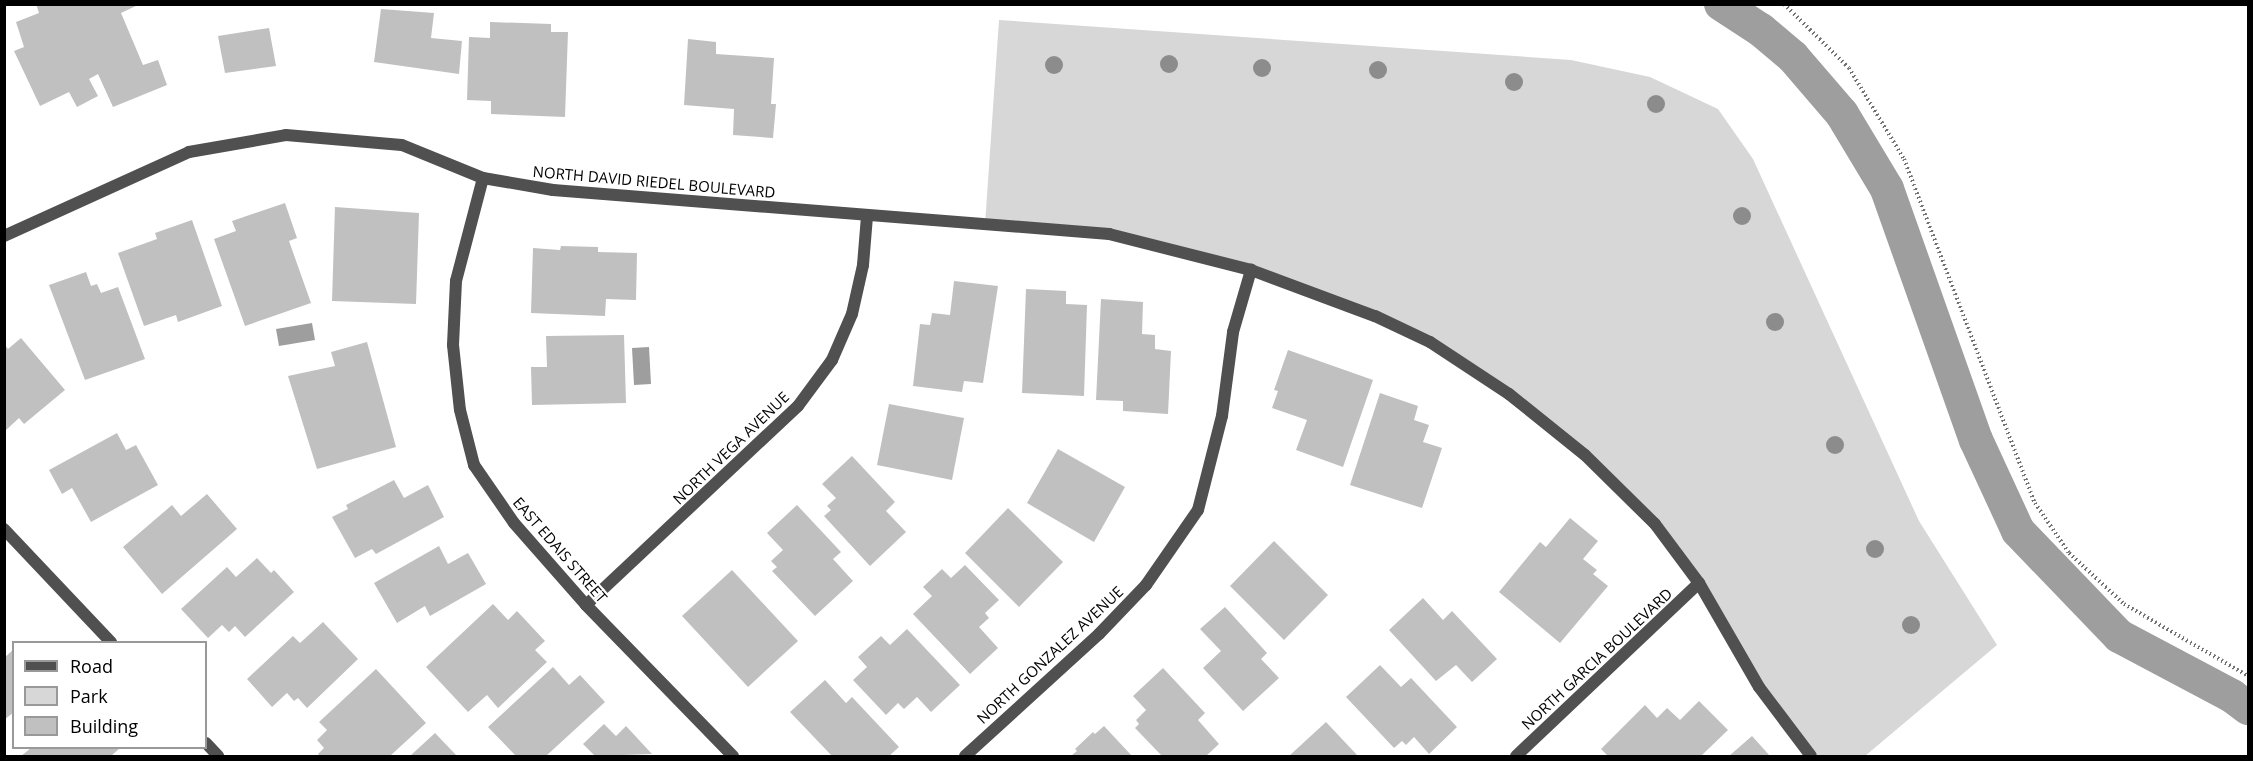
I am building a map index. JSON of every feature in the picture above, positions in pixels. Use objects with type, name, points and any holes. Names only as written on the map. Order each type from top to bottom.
[{"type":"street","name":"NORTH DAVID RIEDEL BOULEVARD","points":[[4,236],[189,152],[286,135],[402,145],[483,178],[553,190],[1109,234],[1251,270],[1375,316],[1430,342],[1509,394],[1586,455],[1655,524],[1699,583],[1759,687],[1811,756]]},
{"type":"street","name":"EAST EDAIS STREET","points":[[483,178],[456,281],[453,345],[460,410],[474,465],[514,523],[586,605],[733,756]]},
{"type":"street","name":"NORTH VEGA AVENUE","points":[[586,605],[798,406],[831,360],[852,314],[863,265],[867,216]]},
{"type":"street","name":"NORTH GONZALEZ AVENUE","points":[[964,756],[1099,634],[1130,602],[1176,545],[1198,510],[1222,416],[1233,332],[1251,270]]},
{"type":"street","points":[[4,529],[110,641]]},
{"type":"street","name":"NORTH GARCIA BOULEVARD","points":[[1516,756],[1699,583]]},
{"type":"street","points":[[207,744],[218,756]]},
{"type":"path","points":[[1784,4],[1849,68],[1904,159],[2035,503],[2069,552],[2124,604],[2248,676]]},
{"type":"green space","points":[[999,20],[1571,60],[1650,77],[1718,109],[1753,159],[1919,521],[1997,645],[1865,756],[1811,756],[1655,524],[1585,455],[1430,342],[1251,270],[1109,234],[985,225]]},
{"type":"shaded area","points":[[312,323],[315,340],[279,346],[276,329]]},
{"type":"shaded area","points":[[649,347],[651,384],[634,385],[632,348]]},
{"type":"building","points":[[36,4],[140,4],[121,13],[143,65],[158,60],[167,85],[113,107],[98,74],[89,79],[98,96],[77,107],[69,92],[40,106],[14,51],[24,47],[16,22],[39,13]]},
{"type":"building","points":[[381,9],[434,13],[431,38],[462,41],[459,74],[374,62]]},
{"type":"building","points":[[490,22],[551,24],[551,32],[568,32],[565,117],[491,114],[491,101],[467,100],[469,37],[490,38]]},
{"type":"building","points":[[269,28],[276,66],[225,73],[218,36]]},
{"type":"building","points":[[688,39],[716,42],[716,54],[774,58],[771,104],[776,104],[773,138],[733,135],[734,109],[684,105]]},
{"type":"building","points":[[285,203],[297,238],[289,241],[311,303],[245,326],[214,239],[236,231],[232,221]]},
{"type":"building","points":[[335,207],[419,213],[416,304],[332,301]]},
{"type":"building","points":[[192,220],[222,306],[178,322],[176,315],[144,326],[118,253],[157,239],[155,233]]},
{"type":"building","points":[[561,246],[598,247],[598,252],[637,253],[636,300],[606,299],[605,316],[531,313],[533,248],[560,250]]},
{"type":"building","points":[[86,272],[91,286],[97,284],[101,293],[118,287],[145,359],[85,380],[49,285]]},
{"type":"building","points":[[954,281],[998,286],[983,383],[964,381],[962,392],[913,386],[920,324],[930,325],[932,313],[950,315]]},
{"type":"building","points":[[1026,289],[1066,291],[1066,304],[1087,305],[1084,396],[1022,393]]},
{"type":"building","points":[[1101,299],[1143,302],[1142,334],[1155,335],[1155,349],[1171,351],[1168,414],[1123,411],[1123,401],[1096,400]]},
{"type":"building","points":[[624,335],[626,403],[532,405],[531,367],[547,367],[546,336]]},
{"type":"building","points":[[21,338],[65,390],[24,424],[19,418],[5,431],[5,345],[8,349]]},
{"type":"building","points":[[367,342],[396,447],[317,469],[288,376],[335,366],[331,352]]},
{"type":"building","points":[[1288,350],[1373,380],[1343,467],[1296,450],[1307,420],[1272,408],[1278,391],[1274,390]]},
{"type":"building","points":[[1380,393],[1418,406],[1414,420],[1429,425],[1423,442],[1442,448],[1422,508],[1350,485]]},
{"type":"building","points":[[889,404],[964,418],[952,480],[877,465]]},
{"type":"building","points":[[117,433],[126,450],[136,445],[158,485],[91,522],[72,488],[62,494],[49,470]]},
{"type":"building","points":[[1058,449],[1125,487],[1094,542],[1027,503]]},
{"type":"building","points":[[852,456],[895,502],[886,511],[906,532],[870,566],[824,516],[831,510],[827,506],[836,498],[822,484]]},
{"type":"building","points":[[394,480],[404,498],[428,485],[444,517],[376,554],[372,549],[355,558],[332,517],[348,509],[346,505]]},
{"type":"building","points":[[207,494],[237,529],[162,594],[123,547],[172,505],[181,516]]},
{"type":"building","points":[[797,505],[841,552],[833,559],[853,581],[815,616],[772,571],[777,567],[771,561],[783,550],[767,533]]},
{"type":"building","points":[[1008,508],[1063,562],[1019,607],[965,553]]},
{"type":"building","points":[[1570,518],[1598,541],[1583,559],[1597,570],[1593,574],[1608,586],[1560,643],[1499,592],[1540,542],[1546,547]]},
{"type":"building","points":[[1274,541],[1328,595],[1284,640],[1230,586]]},
{"type":"building","points":[[439,546],[448,564],[468,553],[486,584],[430,616],[425,606],[397,623],[374,583]]},
{"type":"building","points":[[257,558],[271,573],[274,570],[294,592],[245,637],[235,626],[229,632],[222,625],[208,638],[181,609],[227,567],[236,577]]},
{"type":"building","points":[[965,565],[999,600],[985,613],[989,618],[979,627],[998,648],[970,674],[913,614],[932,596],[923,587],[942,569],[951,578]]},
{"type":"building","points":[[732,570],[798,641],[748,687],[682,616]]},
{"type":"building","points":[[1423,598],[1443,620],[1452,611],[1497,659],[1472,682],[1456,665],[1436,681],[1389,630]]},
{"type":"building","points":[[493,604],[508,620],[517,611],[545,641],[535,650],[547,662],[498,708],[487,695],[468,712],[426,667]]},
{"type":"building","points":[[1225,607],[1267,653],[1261,659],[1279,678],[1243,711],[1203,668],[1221,651],[1200,629]]},
{"type":"building","points":[[323,622],[358,659],[307,708],[298,698],[294,701],[287,693],[272,707],[247,679],[293,636],[300,643]]},
{"type":"building","points":[[907,629],[960,685],[931,712],[917,697],[904,709],[898,703],[886,715],[853,680],[867,667],[858,657],[881,636],[890,645]]},
{"type":"building","points":[[12,651],[12,714],[4,720],[4,658]]},
{"type":"building","points":[[1380,665],[1401,687],[1411,678],[1457,727],[1429,754],[1414,737],[1406,745],[1402,741],[1394,748],[1346,697]]},
{"type":"building","points":[[553,667],[569,685],[580,675],[605,702],[546,756],[516,756],[488,727]]},
{"type":"building","points":[[1163,668],[1205,713],[1198,720],[1219,744],[1206,756],[1162,756],[1135,728],[1139,724],[1136,720],[1146,710],[1133,696]]},
{"type":"building","points":[[376,669],[426,723],[390,756],[320,756],[318,754],[324,748],[317,740],[327,730],[319,722]]},
{"type":"building","points":[[825,680],[846,703],[852,697],[899,747],[889,756],[832,756],[790,712]]},
{"type":"building","points":[[1699,701],[1728,730],[1701,756],[1608,756],[1601,749],[1645,705],[1657,718],[1667,708],[1680,720]]},
{"type":"building","points":[[1326,722],[1358,756],[1289,756]]},
{"type":"building","points":[[604,724],[616,736],[626,726],[652,754],[595,756],[583,744]]},
{"type":"building","points":[[1104,726],[1132,756],[1071,756],[1093,732],[1095,734]]},
{"type":"building","points":[[435,733],[457,756],[410,756]]},
{"type":"building","points":[[1752,736],[1770,756],[1729,756]]},
{"type":"building","points":[[30,749],[119,749],[111,756],[21,756]]},
{"type":"waterway","points":[[1721,4],[1761,30],[1793,57],[1842,114],[1887,189],[1976,440],[2018,531],[2119,636],[2232,696],[2248,708]]}]
